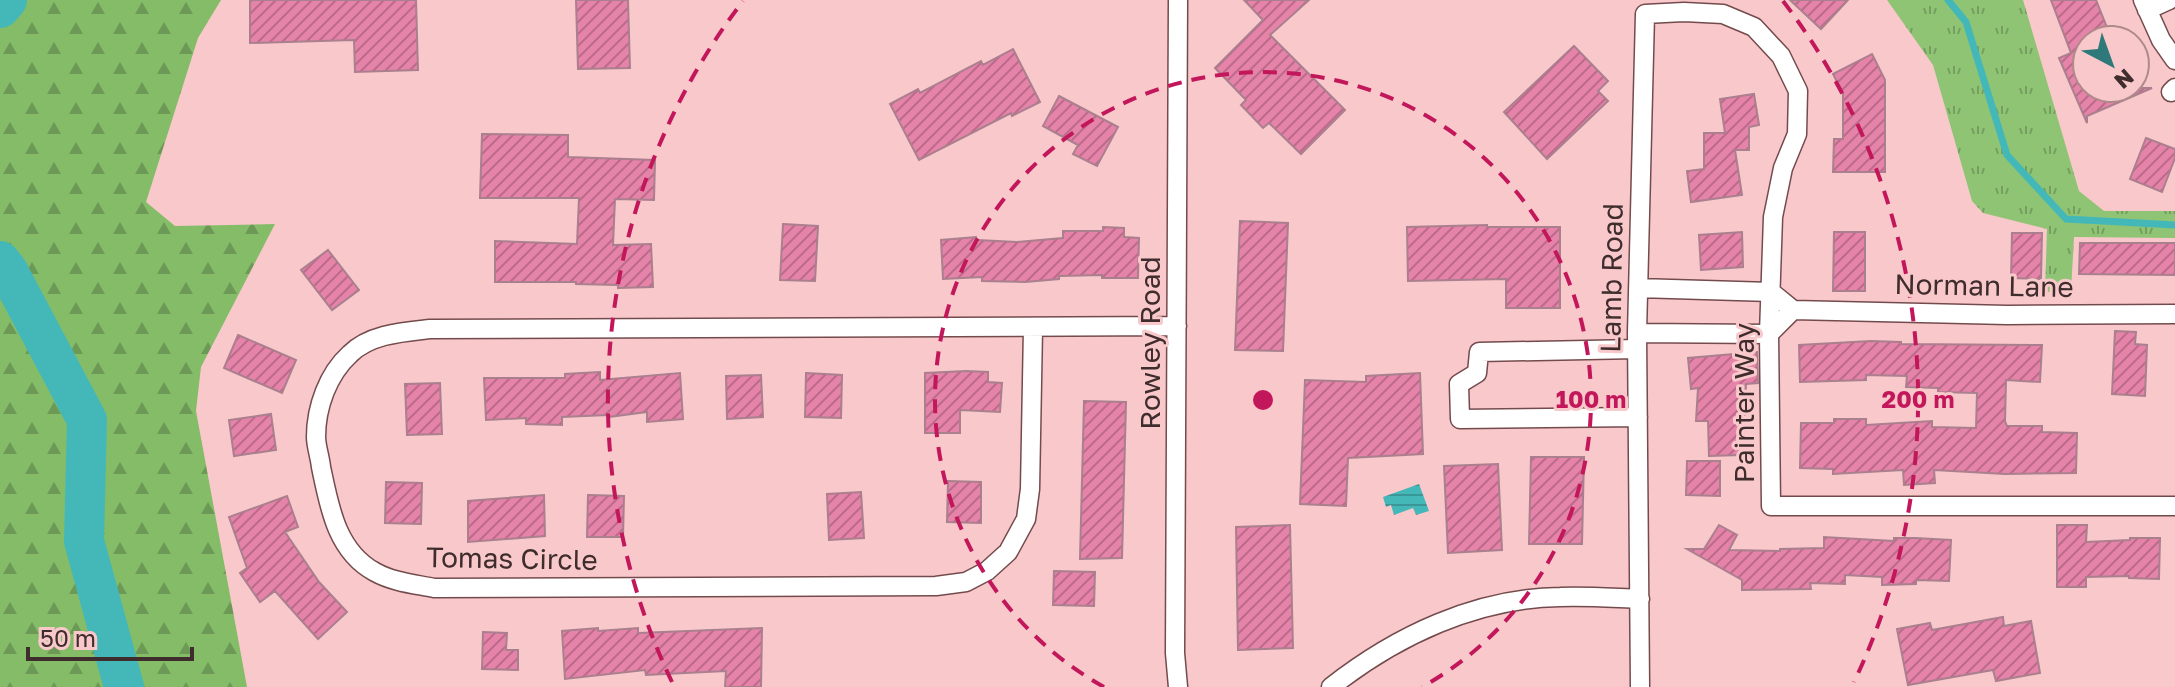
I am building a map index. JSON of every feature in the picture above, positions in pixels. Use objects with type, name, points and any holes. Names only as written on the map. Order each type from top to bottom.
[{"type":"street","name":"Rowley Road","points":[[1178,0],[1175,653],[1178,687]]},
{"type":"street","points":[[2169,0],[2145,5],[2161,40],[2175,60]]},
{"type":"street","name":"Lamb Road","points":[[1640,687],[1637,341],[1645,14]]},
{"type":"street","name":"Painter Way","points":[[1645,14],[1723,14],[1754,27],[1781,56],[1798,91],[1797,134],[1783,168],[1773,217],[1769,334],[1771,506],[2175,506]]},
{"type":"street","points":[[1638,288],[1771,292],[1793,310],[1769,334],[1479,352],[1477,373],[1459,384],[1460,419],[1638,417]]},
{"type":"street","name":"Norman Lane","points":[[1793,310],[2007,315],[2175,314]]},
{"type":"street","name":"Tomas Circle","points":[[1033,328],[1030,489],[1026,519],[1008,552],[987,571],[966,582],[936,586],[434,588],[397,581],[373,571],[354,555],[335,527],[316,438],[323,395],[336,369],[352,351],[387,334],[430,329],[1177,326]]},
{"type":"street","points":[[1331,687],[1394,644],[1432,625],[1472,611],[1513,601],[1559,597],[1640,599]]},
{"type":"green space","points":[[0,0],[221,0],[198,38],[146,202],[175,226],[275,224],[201,367],[196,411],[247,687],[0,687]]},
{"type":"green space","points":[[1887,0],[2023,0],[2079,191],[2104,211],[2175,211],[2175,238],[2074,237],[2071,291],[2045,292],[2047,229],[1983,213],[1972,201],[1933,65]]},
{"type":"water","points":[[1419,484],[1429,511],[1416,515],[1413,508],[1394,515],[1391,505],[1386,507],[1383,497]]},
{"type":"building","points":[[250,0],[416,0],[418,70],[355,72],[354,40],[250,43]]},
{"type":"building","points":[[576,0],[628,0],[630,68],[578,69]]},
{"type":"building","points":[[1244,0],[1309,0],[1270,35],[1345,110],[1301,154],[1269,123],[1263,128],[1241,105],[1246,100],[1215,68],[1263,20]]},
{"type":"building","points":[[1790,0],[1848,0],[1821,29]]},
{"type":"building","points":[[2051,0],[2096,0],[2106,24],[2071,24],[2071,53]]},
{"type":"building","points":[[1574,46],[1608,81],[1598,91],[1608,101],[1547,159],[1504,112]]},
{"type":"building","points":[[1013,49],[1040,102],[1012,116],[1011,113],[919,160],[890,104]]},
{"type":"building","points":[[2071,53],[2071,86],[2059,58]]},
{"type":"building","points":[[1872,54],[1885,80],[1885,172],[1833,172],[1834,139],[1843,139],[1843,94],[1833,74]]},
{"type":"building","points":[[1754,94],[1759,125],[1749,127],[1749,150],[1735,150],[1742,195],[1691,202],[1687,171],[1704,169],[1704,133],[1725,133],[1720,99]]},
{"type":"building","points":[[1059,96],[1118,127],[1097,166],[1073,154],[1078,145],[1043,126]]},
{"type":"building","points":[[2079,104],[2115,104],[2087,116],[2087,123]]},
{"type":"building","points":[[482,134],[568,135],[568,157],[655,160],[654,200],[615,199],[613,245],[651,244],[653,287],[618,288],[618,285],[576,282],[495,282],[495,241],[577,244],[579,198],[480,198]]},
{"type":"building","points":[[2146,138],[2175,149],[2175,158],[2162,192],[2130,179]]},
{"type":"building","points":[[1240,221],[1288,223],[1283,351],[1235,350]]},
{"type":"building","points":[[783,224],[818,226],[815,281],[780,280]]},
{"type":"building","points":[[1103,227],[1124,228],[1124,237],[1139,238],[1138,278],[1059,276],[1059,279],[1025,282],[982,281],[982,277],[943,279],[941,240],[976,237],[977,240],[1017,242],[1063,238],[1063,231],[1103,231]]},
{"type":"building","points":[[1407,227],[1560,227],[1560,308],[1506,308],[1506,279],[1408,281]]},
{"type":"building","points":[[1742,232],[1743,267],[1701,270],[1699,235]]},
{"type":"building","points":[[1834,232],[1865,232],[1865,291],[1833,291]]},
{"type":"building","points":[[2012,233],[2042,233],[2041,279],[2011,278]]},
{"type":"building","points":[[2080,243],[2175,243],[2175,275],[2079,274]]},
{"type":"building","points":[[328,250],[359,290],[332,310],[301,270]]},
{"type":"building","points":[[2115,331],[2136,332],[2135,344],[2147,345],[2145,396],[2112,394]]},
{"type":"building","points":[[238,335],[296,360],[282,393],[224,368]]},
{"type":"building","points":[[1871,341],[2042,345],[2040,382],[2006,380],[2005,421],[2007,426],[2042,426],[2042,432],[2077,433],[2076,473],[2005,474],[1934,470],[1935,483],[1904,485],[1903,470],[1833,474],[1833,469],[1800,468],[1801,423],[1866,419],[1866,425],[1932,421],[1932,427],[1976,428],[1977,393],[1906,387],[1907,376],[1866,375],[1866,380],[1800,382],[1799,345]]},
{"type":"building","points":[[1757,352],[1758,383],[1746,384],[1741,455],[1709,456],[1708,421],[1696,421],[1698,388],[1691,389],[1688,358]]},
{"type":"building","points":[[600,372],[600,380],[680,373],[683,419],[647,422],[647,412],[608,417],[562,417],[562,425],[526,424],[526,418],[486,420],[484,378],[565,378],[565,374]]},
{"type":"building","points":[[988,372],[988,382],[1002,383],[1000,412],[960,410],[960,433],[925,433],[925,373]]},
{"type":"building","points":[[806,373],[842,375],[841,418],[805,417]]},
{"type":"building","points":[[1420,373],[1423,454],[1348,458],[1346,506],[1300,504],[1305,380],[1366,382],[1366,376]]},
{"type":"building","points":[[761,375],[763,417],[727,419],[726,376]]},
{"type":"building","points":[[440,383],[442,434],[407,435],[405,384]]},
{"type":"building","points":[[1084,401],[1126,402],[1122,558],[1080,559]]},
{"type":"building","points":[[271,414],[276,450],[234,456],[229,420]]},
{"type":"building","points":[[1531,457],[1584,457],[1582,544],[1529,544]]},
{"type":"building","points":[[1687,461],[1720,461],[1720,496],[1686,495]]},
{"type":"building","points":[[1498,464],[1502,550],[1448,553],[1444,466]]},
{"type":"building","points":[[948,481],[981,482],[981,523],[947,522]]},
{"type":"building","points":[[386,482],[422,483],[421,524],[385,523]]},
{"type":"building","points":[[861,492],[864,538],[829,540],[827,494]]},
{"type":"building","points":[[544,495],[545,536],[468,542],[468,501]]},
{"type":"building","points":[[588,495],[624,496],[623,537],[587,537]]},
{"type":"building","points":[[287,496],[298,527],[285,532],[319,582],[347,612],[318,639],[275,591],[260,602],[240,573],[247,568],[229,517]]},
{"type":"building","points":[[1290,525],[1293,648],[1238,650],[1236,527]]},
{"type":"building","points":[[1719,525],[1737,535],[1729,550],[1824,548],[1824,537],[1951,540],[1949,581],[1916,580],[1916,584],[1882,585],[1882,577],[1845,575],[1845,584],[1810,583],[1811,589],[1742,590],[1742,580],[1687,549],[1704,549]]},
{"type":"building","points":[[2057,525],[2087,525],[2086,542],[2160,538],[2159,579],[2086,577],[2086,587],[2057,587]]},
{"type":"building","points":[[1054,571],[1095,572],[1094,606],[1053,605]]},
{"type":"building","points":[[2003,617],[2004,626],[2031,621],[2040,673],[1996,681],[1993,670],[1908,685],[1897,629],[1930,623],[1932,630]]},
{"type":"building","points":[[598,628],[598,631],[638,628],[638,633],[762,628],[761,687],[725,687],[726,671],[646,675],[645,670],[565,679],[562,631]]},
{"type":"building","points":[[483,632],[507,633],[506,650],[518,650],[518,670],[482,669]]},
{"type":"waterway","points":[[0,8],[7,0]]},
{"type":"waterway","points":[[1948,0],[1966,22],[2007,155],[2066,219],[2175,225]]},
{"type":"waterway","points":[[0,261],[87,420],[84,541],[124,687]]}]
